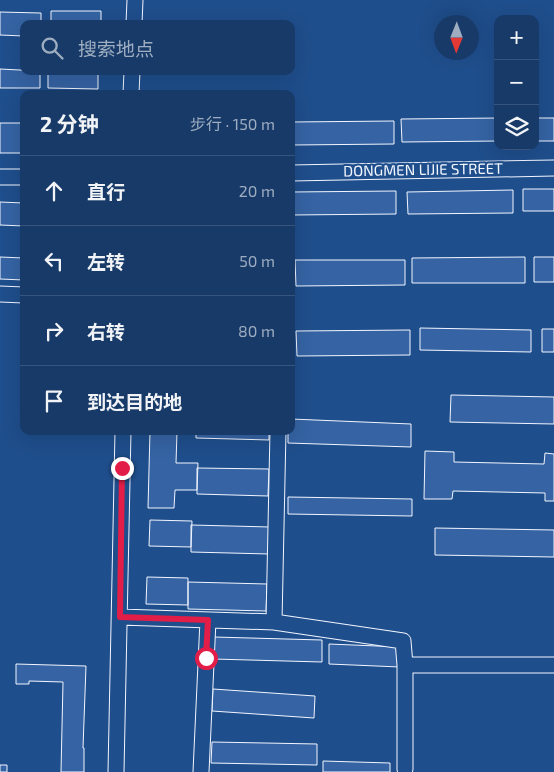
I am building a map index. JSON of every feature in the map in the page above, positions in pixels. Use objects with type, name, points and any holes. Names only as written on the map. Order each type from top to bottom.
[{"type":"street","points":[[134,0],[134,20]]},
{"type":"street","points":[[132,75],[132,90]]},
{"type":"street","name":"DONGMEN LIJIE STREET","points":[[295,172],[554,168]]},
{"type":"street","points":[[0,177],[20,177]]},
{"type":"street","points":[[0,294],[20,295]]},
{"type":"street","points":[[116,772],[123,435]]},
{"type":"street","points":[[274,622],[278,435]]},
{"type":"street","points":[[120,617],[274,622],[403,641],[405,643],[405,769]]},
{"type":"street","points":[[201,772],[208,620]]},
{"type":"street","points":[[405,665],[554,665]]},
{"type":"building","points":[[51,11],[101,11],[101,20],[51,20]]},
{"type":"building","points":[[0,12],[41,13],[41,20],[20,20],[20,36],[0,35]]},
{"type":"building","points":[[0,69],[20,70],[20,75],[40,75],[40,88],[0,88]]},
{"type":"building","points":[[48,75],[98,75],[98,89],[48,88]]},
{"type":"building","points":[[494,118],[494,141],[402,142],[401,119]]},
{"type":"building","points":[[539,118],[554,118],[554,141],[539,141]]},
{"type":"building","points":[[394,121],[394,144],[295,145],[295,122]]},
{"type":"building","points":[[0,123],[20,123],[20,153],[0,153]]},
{"type":"building","points":[[523,189],[554,189],[554,211],[523,211]]},
{"type":"building","points":[[513,190],[513,213],[408,214],[407,192]]},
{"type":"building","points":[[396,191],[396,214],[295,215],[295,192]]},
{"type":"building","points":[[0,202],[20,203],[20,226],[0,225]]},
{"type":"building","points":[[0,257],[20,258],[20,280],[0,279]]},
{"type":"building","points":[[525,257],[525,283],[412,283],[412,258]]},
{"type":"building","points":[[534,257],[554,257],[554,282],[534,282]]},
{"type":"building","points":[[295,260],[405,260],[405,285],[296,286]]},
{"type":"building","points":[[420,328],[531,330],[531,352],[420,350]]},
{"type":"building","points":[[542,329],[554,329],[554,352],[542,352]]},
{"type":"building","points":[[410,330],[410,355],[297,356],[296,331]]},
{"type":"building","points":[[451,395],[554,397],[554,424],[450,422]]},
{"type":"building","points":[[295,419],[411,424],[411,447],[288,443],[288,435],[295,435]]},
{"type":"building","points":[[150,435],[177,435],[176,463],[198,463],[197,490],[175,490],[174,508],[148,508]]},
{"type":"building","points":[[196,435],[269,435],[269,440],[196,438]]},
{"type":"building","points":[[425,451],[454,452],[454,462],[544,464],[545,453],[554,454],[554,501],[545,501],[545,493],[453,491],[452,499],[424,499]]},
{"type":"building","points":[[197,468],[269,469],[268,496],[197,494]]},
{"type":"building","points":[[288,497],[412,499],[412,516],[288,514]]},
{"type":"building","points":[[150,520],[192,521],[191,547],[149,546]]},
{"type":"building","points":[[191,525],[270,527],[269,554],[191,552]]},
{"type":"building","points":[[435,528],[554,530],[554,557],[435,555]]},
{"type":"building","points":[[147,577],[188,578],[188,605],[146,604]]},
{"type":"building","points":[[188,582],[267,584],[266,611],[188,609]]},
{"type":"building","points":[[214,637],[322,640],[322,662],[213,659]]},
{"type":"building","points":[[329,644],[401,647],[400,667],[329,664]]},
{"type":"building","points":[[16,664],[86,666],[84,772],[61,772],[63,682],[29,681],[29,684],[16,684]]},
{"type":"building","points":[[213,689],[315,696],[314,718],[212,711]]},
{"type":"building","points":[[212,742],[317,744],[317,765],[211,763]]},
{"type":"building","points":[[323,761],[390,763],[390,772],[323,772]]},
{"type":"building","points":[[0,765],[7,765],[7,772],[0,772]]},
{"type":"route","points":[[122,468],[120,617],[208,620],[206,658]]}]
